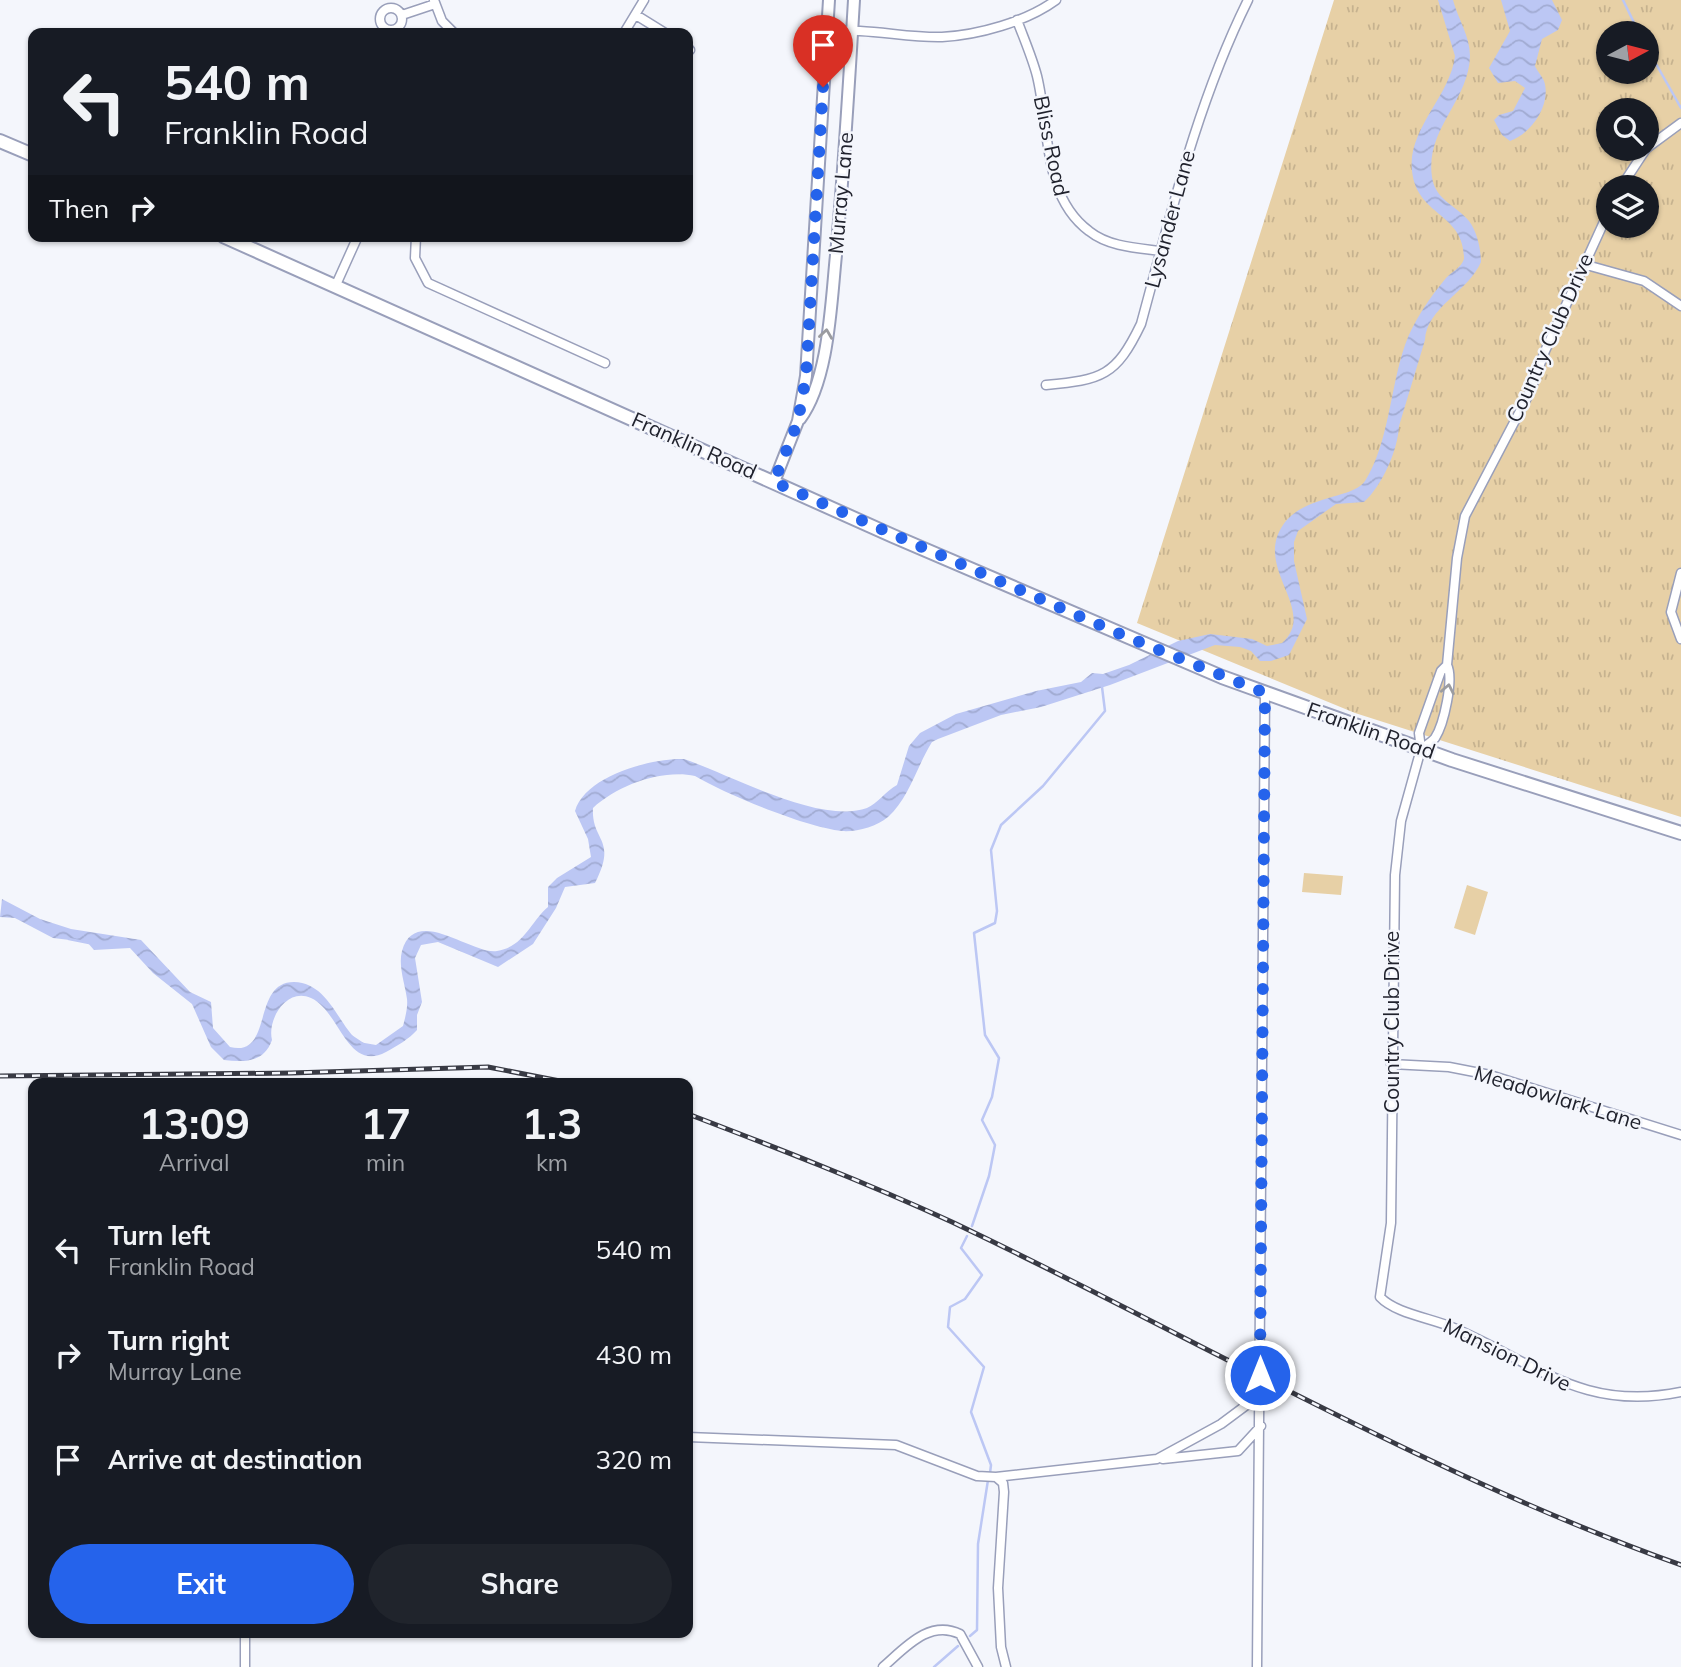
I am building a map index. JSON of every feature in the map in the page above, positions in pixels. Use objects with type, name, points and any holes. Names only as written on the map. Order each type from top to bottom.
[{"type":"main road","name":"Murray Lane","points":[[774,482],[798,421],[806,376],[829,0]]},
{"type":"main road","name":"Murray Lane","points":[[798,421],[809,407],[825,343],[845,154],[854,0]]},
{"type":"main road","points":[[0,141],[28,153]]},
{"type":"main road","name":"Franklin Road","points":[[236,242],[774,482],[1222,677],[1421,749],[1681,833]]},
{"type":"street","points":[[627,28],[644,0]]},
{"type":"street","points":[[827,32],[852,29],[942,37],[1017,20],[1056,0]]},
{"type":"street","name":"Lysander Lane","points":[[1046,385],[1074,383],[1108,373],[1126,355],[1141,324],[1197,120],[1223,51],[1248,0]]},
{"type":"street","points":[[402,15],[434,2],[442,21],[449,28]]},
{"type":"street","points":[[636,15],[657,28]]},
{"type":"street","name":"Bliss Road","points":[[1017,20],[1037,75],[1057,188],[1064,207],[1091,233],[1118,245],[1161,251]]},
{"type":"street","points":[[1659,139],[1679,124]]},
{"type":"street","name":"Country Club Drive","points":[[1421,749],[1435,738],[1451,681],[1447,664],[1457,558],[1465,516],[1530,392],[1596,237]]},
{"type":"street","points":[[335,286],[355,242]]},
{"type":"street","points":[[416,242],[415,258],[428,283],[606,363]]},
{"type":"street","points":[[1583,264],[1644,281],[1681,306]]},
{"type":"street","points":[[1681,573],[1671,613],[1681,639]]},
{"type":"street","name":"Country Club Drive","points":[[1380,1297],[1391,1231],[1395,867],[1403,812],[1421,749],[1419,733],[1441,671],[1447,664]]},
{"type":"street","points":[[1257,1667],[1265,693]]},
{"type":"street","name":"Meadowlark Lane","points":[[1391,1064],[1448,1068],[1490,1075],[1681,1135]]},
{"type":"street","name":"Mansion Drive","points":[[1380,1297],[1393,1305],[1462,1331],[1578,1389],[1633,1398],[1681,1392]]},
{"type":"street","points":[[1157,1459],[1221,1424],[1260,1395]]},
{"type":"street","points":[[693,1437],[896,1445],[977,1476],[996,1477],[1238,1451],[1261,1426]]},
{"type":"street","points":[[996,1477],[1003,1483],[1004,1492],[998,1588],[1006,1667]]},
{"type":"street","points":[[883,1667],[928,1632],[940,1628],[960,1634],[978,1667]]},
{"type":"street","points":[[245,1638],[245,1667]]},
{"type":"green space","points":[[1334,0],[1681,0],[1681,817],[1355,713],[1137,623]]},
{"type":"green space","points":[[1304,873],[1343,876],[1341,895],[1302,892]]},
{"type":"green space","points":[[1467,885],[1488,892],[1475,935],[1454,928]]},
{"type":"water","points":[[1438,0],[1453,0],[1466,35],[1470,56],[1463,87],[1435,144],[1432,177],[1442,197],[1472,225],[1481,262],[1467,282],[1432,318],[1399,426],[1396,446],[1377,487],[1364,502],[1336,504],[1298,531],[1294,542],[1294,561],[1307,619],[1289,655],[1271,661],[1260,661],[1251,651],[1240,647],[1215,645],[1110,685],[1041,707],[1001,715],[938,739],[932,742],[895,809],[883,821],[860,830],[842,831],[788,817],[746,801],[695,776],[682,774],[655,777],[628,786],[593,808],[593,819],[604,848],[604,857],[595,883],[565,887],[556,908],[533,944],[498,967],[438,942],[421,945],[415,958],[422,1002],[417,1015],[417,1030],[386,1052],[373,1056],[362,1054],[353,1048],[321,1005],[302,996],[286,1001],[280,1007],[272,1023],[272,1040],[264,1053],[246,1061],[224,1060],[211,1047],[192,1004],[153,973],[130,948],[94,950],[87,942],[53,938],[15,918],[0,917],[2,899],[40,919],[71,929],[141,940],[190,992],[211,1002],[213,1028],[230,1047],[244,1047],[253,1041],[272,994],[281,985],[294,982],[316,989],[359,1042],[376,1045],[403,1026],[407,1002],[401,957],[409,938],[419,932],[431,931],[486,950],[497,951],[506,949],[521,939],[548,907],[548,887],[557,878],[591,857],[588,839],[575,811],[581,799],[605,779],[638,766],[684,759],[800,804],[825,810],[867,808],[897,785],[909,746],[920,733],[956,714],[1036,691],[1081,682],[1092,673],[1103,674],[1129,665],[1178,641],[1210,634],[1252,639],[1267,646],[1282,643],[1291,630],[1294,617],[1275,557],[1276,541],[1283,525],[1303,508],[1350,491],[1365,481],[1379,450],[1408,336],[1434,293],[1464,259],[1457,232],[1422,198],[1412,171],[1416,141],[1452,71],[1455,56]]},
{"type":"water","points":[[1501,0],[1552,0],[1562,20],[1558,30],[1542,39],[1535,66],[1546,90],[1542,108],[1532,125],[1510,141],[1502,135],[1494,120],[1499,115],[1513,111],[1525,88],[1515,81],[1498,83],[1489,68],[1510,31]]},
{"type":"waterway","points":[[1623,0],[1633,21]]},
{"type":"waterway","points":[[1659,69],[1681,108]]},
{"type":"waterway","points":[[972,1226],[989,1176],[995,1145],[982,1120],[992,1097],[999,1058],[985,1035],[974,933],[995,923],[997,911],[991,850],[1001,825],[1043,786],[1105,711],[1102,687]]},
{"type":"waterway","points":[[69,939],[89,943]]},
{"type":"waterway","points":[[351,1036],[363,1044]]},
{"type":"waterway","points":[[967,1236],[961,1248],[982,1275],[965,1299],[950,1307],[948,1327],[984,1367],[971,1412],[991,1465],[990,1473]]},
{"type":"waterway","points":[[970,1636],[977,1630],[978,1544],[988,1480]]},
{"type":"waterway","points":[[934,1667],[958,1646]]},
{"type":"railway","points":[[0,1076],[291,1073],[488,1067],[544,1078]]},
{"type":"railway","points":[[693,1116],[854,1179],[952,1222],[1312,1403],[1494,1490],[1681,1565]]},
{"type":"route","points":[[823,87],[806,376],[798,421],[774,482],[1127,637],[1265,693],[1260,1375]]}]
